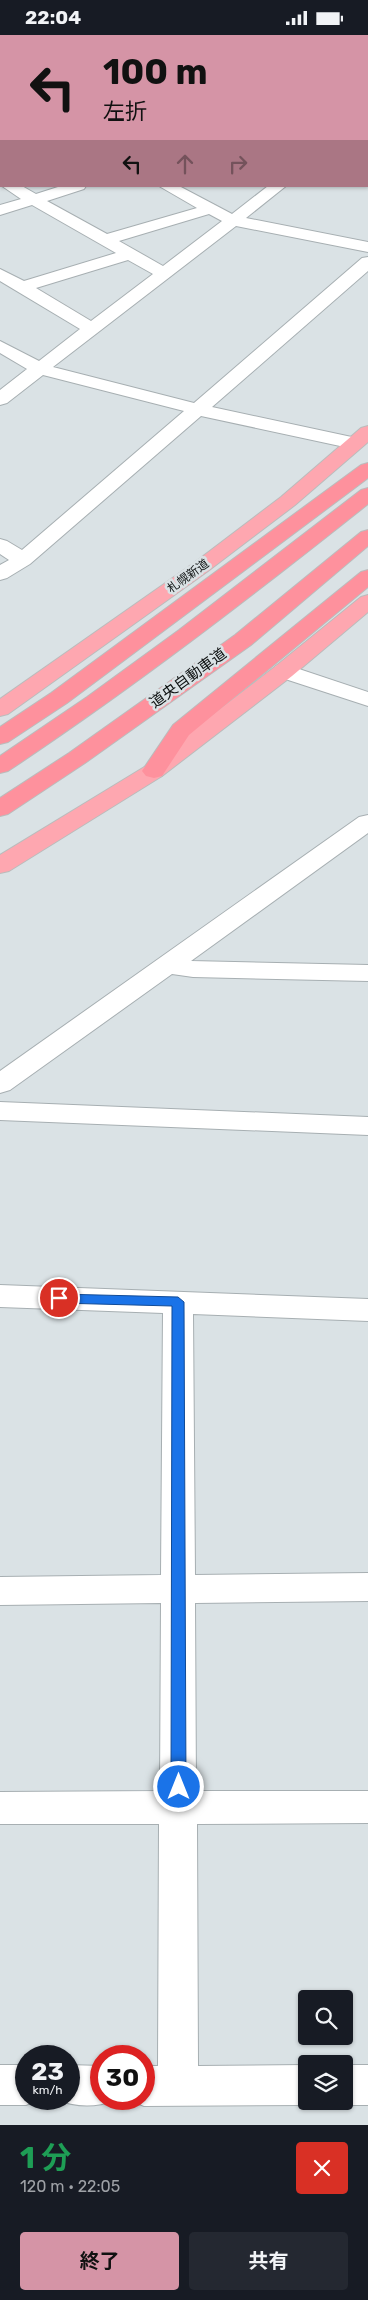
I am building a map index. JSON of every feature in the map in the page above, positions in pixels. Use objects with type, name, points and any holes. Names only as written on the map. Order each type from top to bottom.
[{"type":"highway","name":"札幌新道","points":[[2,705],[209,561],[288,501],[361,438]]},
{"type":"highway","points":[[0,737],[59,698],[368,469]]},
{"type":"highway","points":[[0,766],[43,739],[194,630],[368,494]]},
{"type":"highway","name":"道央自動車道","points":[[0,809],[77,758],[243,639],[368,536]]},
{"type":"highway","points":[[154,771],[181,730],[368,576]]},
{"type":"highway","points":[[0,866],[154,771],[284,671],[368,601]]},
{"type":"street","points":[[12,187],[164,273]]},
{"type":"street","points":[[0,211],[75,187]]},
{"type":"street","points":[[169,187],[234,221],[368,247]]},
{"type":"street","points":[[0,399],[277,187]]},
{"type":"street","points":[[104,240],[210,209]]},
{"type":"street","points":[[22,287],[130,254]]},
{"type":"street","points":[[0,574],[23,560],[368,262]]},
{"type":"street","points":[[0,274],[93,329]]},
{"type":"street","points":[[0,346],[40,369],[197,409],[361,438]]},
{"type":"street","points":[[0,545],[23,560]]},
{"type":"street","points":[[284,671],[368,699]]},
{"type":"street","points":[[0,1084],[166,965],[362,832]]},
{"type":"street","points":[[166,965],[193,969],[368,973]]},
{"type":"street","points":[[0,1111],[368,1126]]},
{"type":"street","points":[[0,1296],[368,1310]]},
{"type":"street","points":[[178,1302],[179,1807],[161,2086],[298,2085]]},
{"type":"street","points":[[0,1591],[368,1587]]},
{"type":"street","points":[[0,1808],[368,1807]]},
{"type":"street","points":[[0,2085],[15,2085]]},
{"type":"street","points":[[353,2085],[368,2085]]},
{"type":"route","points":[[59,1298],[178,1302],[179,1787]]}]
